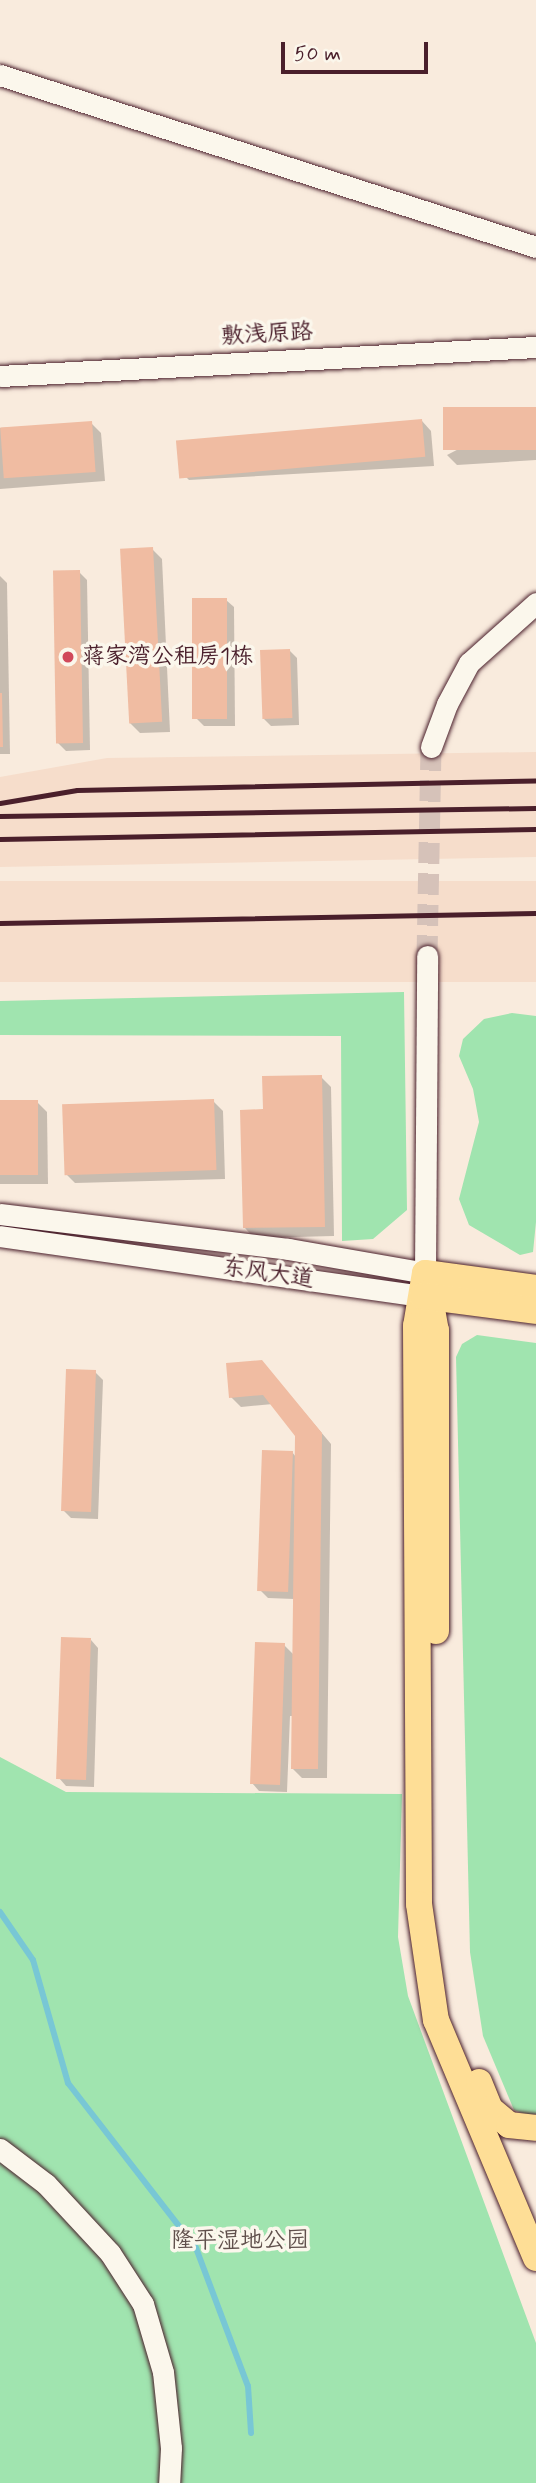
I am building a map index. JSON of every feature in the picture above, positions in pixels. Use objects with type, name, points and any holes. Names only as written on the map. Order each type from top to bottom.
[{"type":"main road","points":[[426,1289],[536,1288]]},
{"type":"main road","points":[[426,1289],[436,1329],[436,1906],[446,1987],[450,2014],[490,2109],[509,2125],[536,2128]]},
{"type":"main road","points":[[426,1289],[416,1326],[419,1904],[436,2020],[536,2258]]},
{"type":"main road","name":"东风大道","points":[[426,1289],[536,1311]]},
{"type":"street","points":[[0,75],[536,247]]},
{"type":"street","name":"敷浅原路","points":[[0,376],[536,347]]},
{"type":"street","points":[[431,747],[447,704],[469,663],[536,603]]},
{"type":"street","points":[[426,1289],[427,956]]},
{"type":"street","name":"东风大道","points":[[0,1214],[288,1249],[426,1289]]},
{"type":"street","name":"东风大道","points":[[0,1236],[426,1289]]},
{"type":"street","points":[[0,2150],[46,2184],[110,2253],[143,2304],[163,2372],[171,2448],[169,2483]]},
{"type":"shaded area","points":[[536,752],[536,857],[0,867],[0,777],[107,758]]},
{"type":"shaded area","points":[[0,881],[536,881],[536,982],[0,982]]},
{"type":"green space","points":[[404,992],[407,1210],[373,1239],[342,1241],[341,1036],[0,1035],[0,1001]]},
{"type":"green space","points":[[512,1013],[536,1016],[536,1222],[533,1252],[520,1255],[469,1225],[459,1199],[479,1122],[473,1089],[459,1056],[463,1039],[484,1019]]},
{"type":"green space","points":[[477,1335],[536,1343],[536,2114],[531,2116],[514,2110],[483,2036],[470,1952],[456,1357],[462,1344]]},
{"type":"green space","name":"隆平湿地公园","points":[[0,1757],[66,1792],[402,1794],[398,1937],[408,1996],[536,2343],[536,2483],[0,2483]]},
{"type":"building","points":[[443,407],[536,407],[536,450],[443,450]]},
{"type":"building","points":[[422,419],[425,457],[179,478],[176,441]]},
{"type":"building","points":[[92,421],[96,472],[4,478],[0,427]]},
{"type":"building","points":[[153,547],[162,722],[129,723],[120,549]]},
{"type":"building","name":"蒋家湾公租房1栋","points":[[53,570],[80,570],[83,743],[56,743]]},
{"type":"building","points":[[192,598],[227,598],[227,719],[192,719]]},
{"type":"building","points":[[290,649],[292,718],[262,719],[260,650]]},
{"type":"building","points":[[2,693],[3,747],[0,747]]},
{"type":"building","points":[[322,1075],[325,1227],[243,1228],[240,1110],[263,1109],[262,1076]]},
{"type":"building","points":[[214,1099],[216,1170],[65,1175],[62,1104]]},
{"type":"building","points":[[0,1100],[38,1100],[38,1175],[0,1175]]},
{"type":"building","points":[[262,1360],[322,1433],[318,1769],[291,1769],[295,1436],[263,1395],[229,1398],[226,1363]]},
{"type":"building","points":[[66,1369],[96,1370],[91,1512],[61,1511]]},
{"type":"building","points":[[262,1450],[293,1451],[288,1592],[257,1591]]},
{"type":"building","points":[[61,1637],[91,1638],[86,1780],[56,1779]]},
{"type":"building","points":[[255,1642],[285,1643],[280,1785],[250,1784]]},
{"type":"waterway","points":[[0,1912],[33,1960],[68,2083],[196,2248],[248,2386],[251,2433]]},
{"type":"tunnel","points":[[427,956],[431,747]]},
{"type":"railway","points":[[0,803],[77,790],[536,780]]},
{"type":"railway","points":[[0,816],[536,808]]},
{"type":"railway","points":[[0,839],[536,829]]},
{"type":"railway","points":[[0,923],[536,913]]},
{"type":"place","name":"蒋家湾公租房1栋","points":[[68,657]]}]
